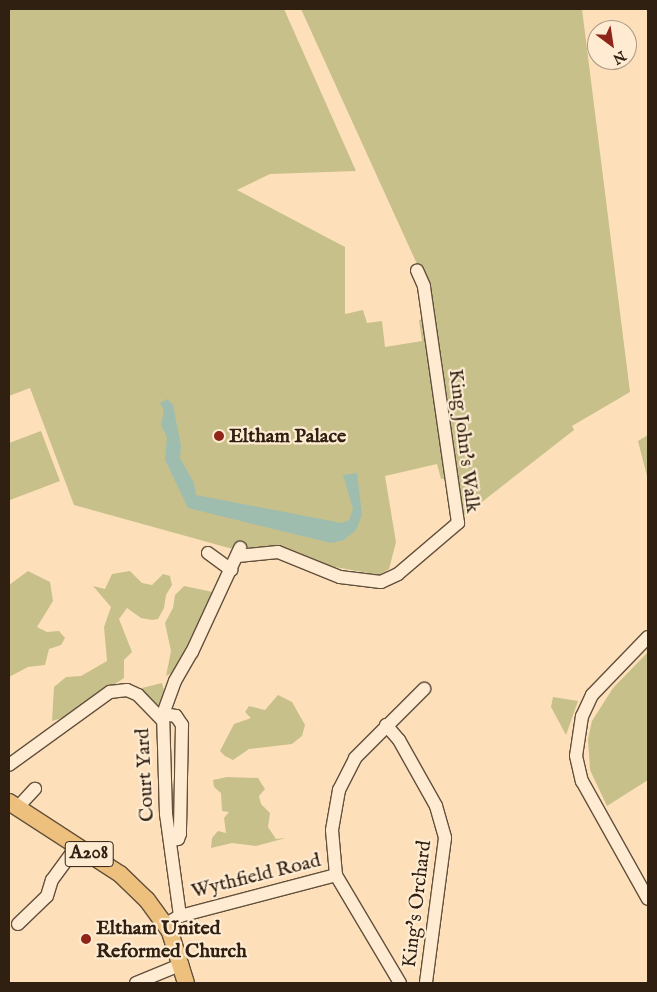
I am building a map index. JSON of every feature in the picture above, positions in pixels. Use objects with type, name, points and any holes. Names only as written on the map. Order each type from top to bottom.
[{"type":"main road","name":"A208","points":[[13,805],[120,874],[169,919]]},
{"type":"main road","name":"Court Yard","points":[[169,919],[186,983]]},
{"type":"street","name":"King John's Walk","points":[[239,552],[278,552],[340,577],[381,582],[398,574],[458,523],[424,286],[417,270]]},
{"type":"street","name":"Court Yard","points":[[169,919],[170,840],[163,717],[175,681],[239,552]]},
{"type":"street","points":[[208,553],[231,570]]},
{"type":"street","points":[[648,637],[592,695],[582,716],[576,750],[582,781],[648,899]]},
{"type":"street","points":[[336,875],[332,830],[338,790],[355,758],[424,689]]},
{"type":"street","points":[[9,765],[110,692],[127,690],[138,695],[163,717],[176,716],[182,725],[180,834],[178,838],[170,840]]},
{"type":"street","name":"King's Orchard","points":[[386,725],[400,740],[436,806],[445,838],[426,983]]},
{"type":"street","points":[[13,805],[35,789]]},
{"type":"street","points":[[18,924],[47,896],[52,880],[77,846]]},
{"type":"street","name":"Wythfield Road","points":[[169,919],[336,875],[400,983]]},
{"type":"street","points":[[136,983],[182,964]]},
{"type":"shaded area","points":[[9,9],[284,9],[356,171],[270,174],[237,190],[345,247],[345,314],[363,310],[367,323],[382,321],[385,347],[422,341],[419,320],[425,319],[449,478],[441,479],[437,464],[385,476],[396,542],[389,569],[379,575],[229,548],[74,505],[30,388],[9,396]]},
{"type":"shaded area","points":[[301,9],[582,9],[587,49],[587,70],[590,70],[630,392],[572,426],[574,430],[464,516],[460,512],[427,286]]},
{"type":"shaded area","points":[[167,399],[173,405],[181,446],[180,458],[194,483],[196,495],[342,523],[349,520],[353,509],[343,475],[357,473],[362,515],[356,530],[344,540],[331,543],[188,508],[165,460],[167,437],[161,426],[164,410],[160,403]]},
{"type":"shaded area","points":[[41,431],[60,481],[10,500],[9,443]]},
{"type":"shaded area","points":[[648,435],[648,480],[638,441]]},
{"type":"shaded area","points":[[28,571],[50,582],[53,601],[37,627],[47,632],[59,631],[65,638],[61,645],[49,649],[45,665],[28,667],[9,677],[9,585]]},
{"type":"shaded area","points":[[130,571],[142,583],[152,585],[163,574],[170,576],[172,585],[166,595],[164,608],[158,619],[152,620],[141,618],[127,608],[119,619],[132,652],[124,660],[124,678],[66,717],[52,721],[54,687],[66,677],[81,676],[107,661],[104,627],[111,607],[93,586],[105,589],[112,574]]},
{"type":"shaded area","points":[[184,586],[213,592],[174,672],[166,676],[171,651],[165,623],[173,608],[175,595]]},
{"type":"shaded area","points":[[648,652],[648,780],[607,806],[590,770],[588,739],[592,721],[613,688]]},
{"type":"shaded area","points":[[162,683],[166,698],[159,707],[154,707],[142,688]]},
{"type":"shaded area","points":[[278,695],[292,702],[305,725],[302,736],[292,744],[249,749],[233,760],[225,756],[220,751],[234,724],[251,718],[245,712],[249,706],[265,710]]},
{"type":"shaded area","points":[[553,697],[578,701],[566,735],[551,707]]},
{"type":"shaded area","points":[[227,777],[258,778],[265,789],[259,796],[261,804],[270,813],[268,827],[276,839],[286,838],[256,846],[232,843],[211,848],[212,838],[218,831],[226,833],[224,818],[229,812],[222,811],[221,793],[214,787],[213,780]]},
{"type":"place","name":"Eltham Palace","points":[[219,436]]},
{"type":"place","name":"Eltham United Reformed Church","points":[[86,939]]}]
